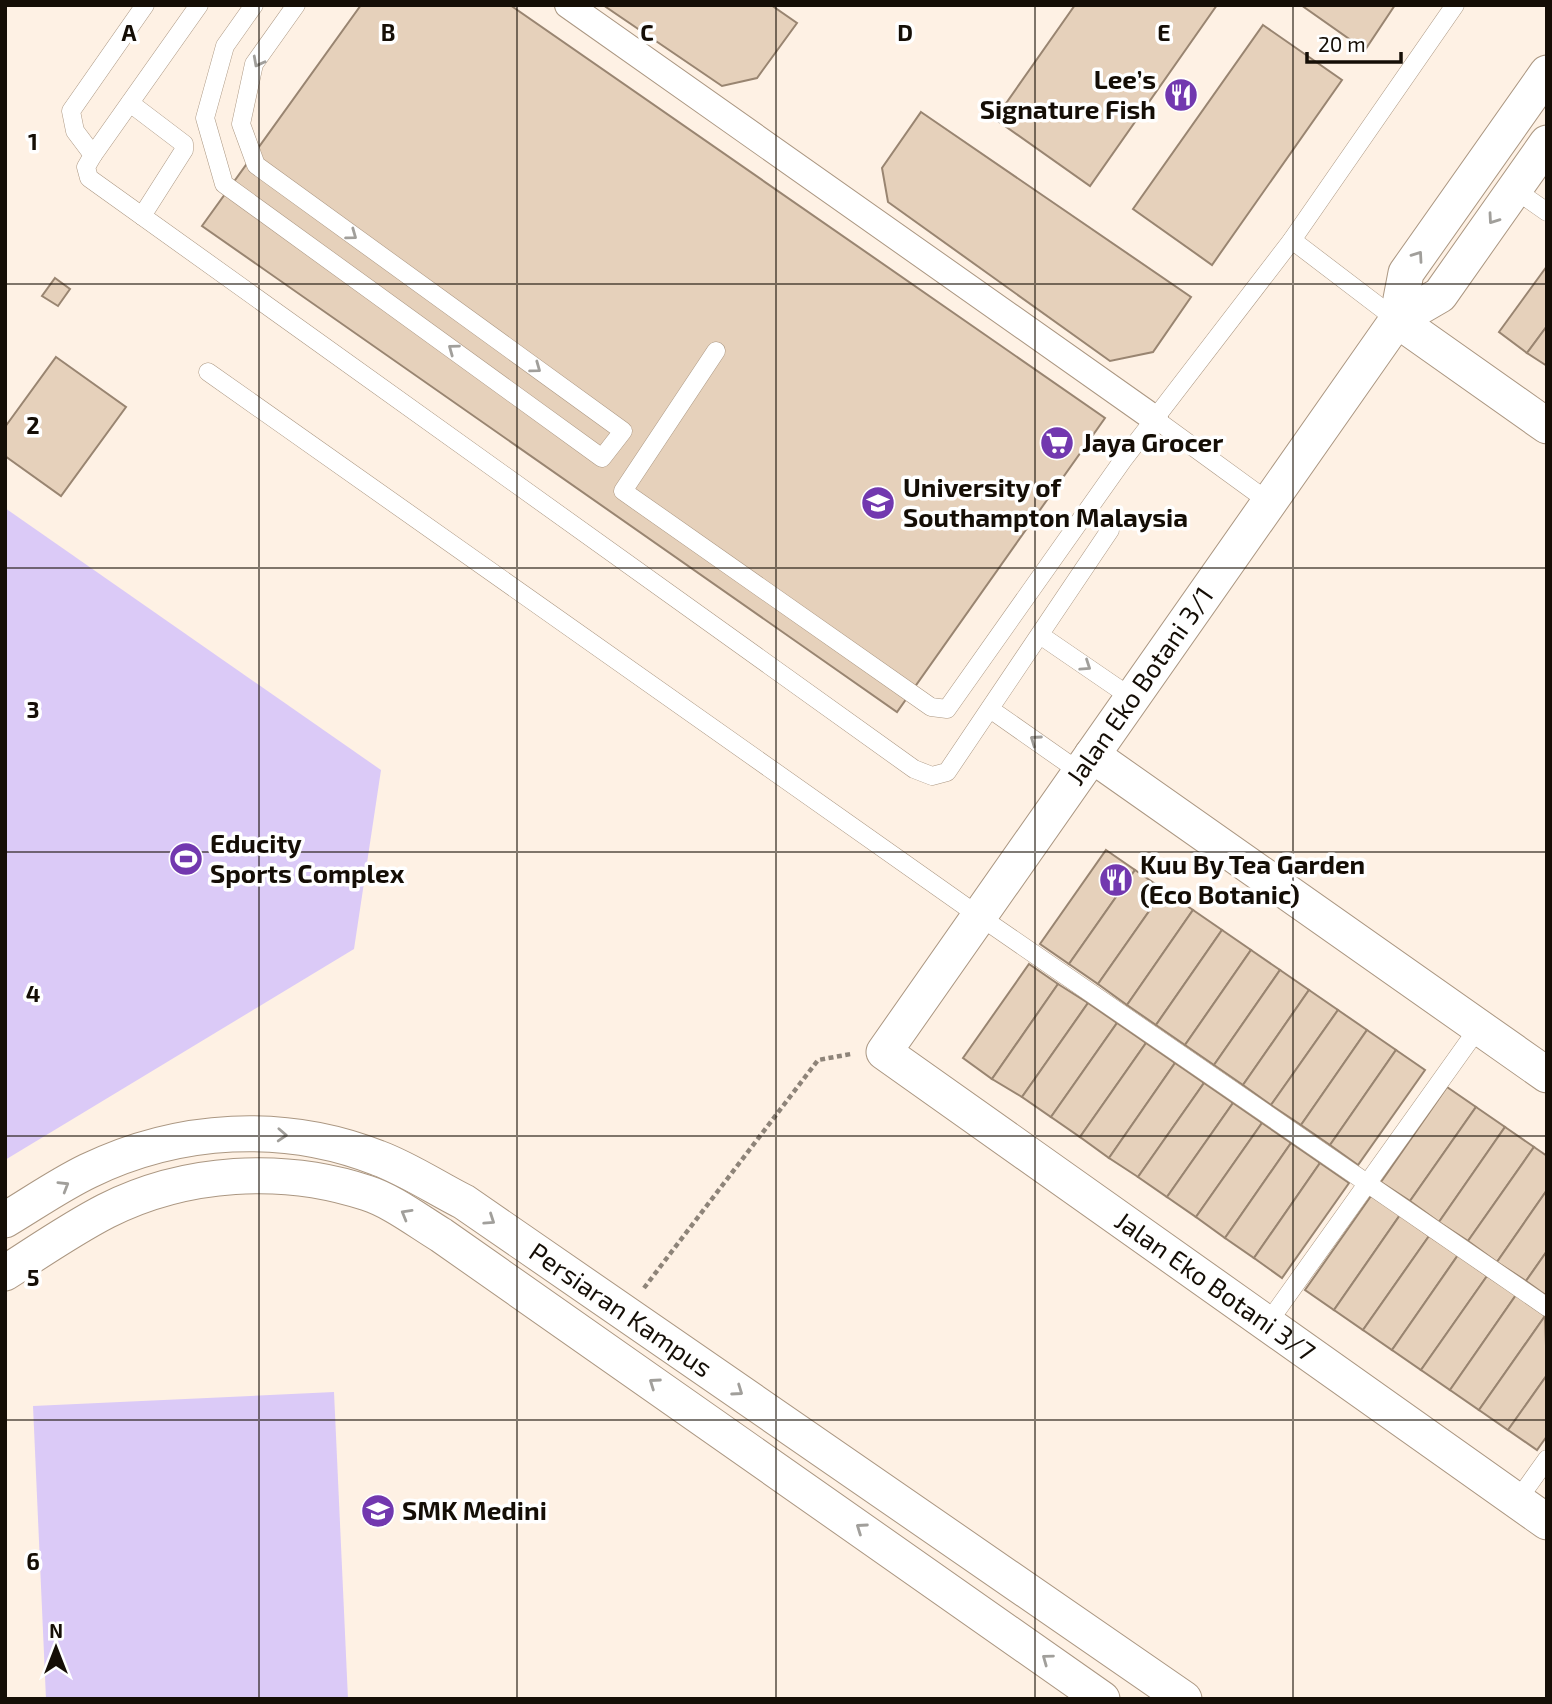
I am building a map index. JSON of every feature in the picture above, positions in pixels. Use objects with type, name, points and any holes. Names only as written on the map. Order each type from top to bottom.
[{"type":"street","points":[[568,5],[1155,419]]},
{"type":"street","name":"Jalan Eko Botani 3/1","points":[[884,1052],[1396,320],[1406,274],[1547,73]]},
{"type":"street","name":"Jalan Eko Botani 3/1","points":[[1396,320],[1440,295],[1547,143]]},
{"type":"street","points":[[1396,320],[1547,426]]},
{"type":"street","points":[[1086,763],[1547,1075]]},
{"type":"street","name":"Jalan Eko Botani 3/7","points":[[884,1052],[1547,1522]]},
{"type":"street","name":"Persiaran Kampus","points":[[5,1220],[88,1171],[151,1147],[225,1133],[304,1136],[379,1158],[464,1202],[1184,1699]]},
{"type":"street","name":"Persiaran Kampus","points":[[5,1273],[106,1211],[162,1189],[226,1176],[296,1176],[368,1193],[441,1235],[1102,1699]]},
{"type":"lane","points":[[93,155],[75,131],[71,111],[145,5]]},
{"type":"lane","points":[[199,5],[93,155],[86,167],[89,178],[914,769],[932,776],[947,772],[1110,530]]},
{"type":"lane","points":[[254,5],[225,46],[205,118],[224,184],[603,458],[623,431],[256,165],[241,124],[254,64],[296,5]]},
{"type":"lane","points":[[716,351],[623,491],[931,707],[947,709],[1155,419],[1292,240],[1455,5]]},
{"type":"lane","points":[[130,103],[184,144],[184,150],[142,216]]},
{"type":"lane","points":[[1514,189],[1547,212]]},
{"type":"lane","points":[[1292,240],[1396,320]]},
{"type":"lane","points":[[208,372],[979,916],[1547,1307]]},
{"type":"lane","points":[[1155,419],[1269,502]]},
{"type":"lane","points":[[1040,635],[1132,698]]},
{"type":"lane","points":[[990,709],[1086,763]]},
{"type":"lane","points":[[1267,1324],[1479,1027]]},
{"type":"lane","points":[[1517,1501],[1547,1459]]},
{"type":"path","points":[[624,1313],[818,1060],[845,1054],[884,1052]]},
{"type":"shaded area","name":"Educity Sports Complex","points":[[5,508],[381,770],[354,949],[5,1160]]},
{"type":"shaded area","points":[[334,1392],[348,1699],[46,1699],[33,1406]]},
{"type":"building","points":[[361,5],[510,5],[1105,418],[897,712],[202,226]]},
{"type":"building","points":[[603,5],[771,5],[797,23],[757,78],[722,86]]},
{"type":"building","points":[[1075,5],[1217,5],[1090,186],[995,119]]},
{"type":"building","points":[[1301,5],[1395,5],[1365,50]]},
{"type":"building","points":[[1263,25],[1342,80],[1212,265],[1133,209]]},
{"type":"building","points":[[921,112],[1191,297],[1153,352],[1110,361],[888,202],[882,168]]},
{"type":"building","points":[[1547,266],[1547,326],[1527,353],[1499,332]]},
{"type":"building","points":[[55,278],[70,289],[58,306],[42,296]]},
{"type":"building","points":[[1547,326],[1547,366],[1527,353]]},
{"type":"building","points":[[56,357],[126,407],[61,496],[5,456],[5,427]]},
{"type":"building","points":[[1106,850],[1135,870],[1069,964],[1040,944]]},
{"type":"building","points":[[1135,870],[1164,890],[1098,984],[1069,964]]},
{"type":"building","points":[[1164,890],[1193,910],[1127,1005],[1098,984]]},
{"type":"building","points":[[1193,910],[1222,930],[1156,1025],[1127,1005]]},
{"type":"building","points":[[1222,930],[1251,950],[1185,1045],[1156,1025]]},
{"type":"building","points":[[1251,950],[1280,970],[1214,1065],[1185,1045]]},
{"type":"building","points":[[1029,964],[1058,984],[992,1079],[963,1058]]},
{"type":"building","points":[[1280,970],[1309,990],[1243,1085],[1214,1065]]},
{"type":"building","points":[[1058,984],[1088,1003],[1022,1097],[992,1079]]},
{"type":"building","points":[[1309,990],[1338,1010],[1271,1105],[1243,1085]]},
{"type":"building","points":[[1088,1003],[1117,1023],[1051,1117],[1022,1097]]},
{"type":"building","points":[[1338,1010],[1367,1030],[1301,1125],[1271,1105]]},
{"type":"building","points":[[1117,1023],[1146,1043],[1080,1137],[1051,1117]]},
{"type":"building","points":[[1367,1030],[1396,1050],[1330,1145],[1301,1125]]},
{"type":"building","points":[[1146,1043],[1175,1063],[1109,1158],[1080,1137]]},
{"type":"building","points":[[1396,1050],[1425,1070],[1358,1165],[1330,1145]]},
{"type":"building","points":[[1175,1063],[1204,1083],[1138,1177],[1109,1158]]},
{"type":"building","points":[[1204,1083],[1233,1103],[1167,1197],[1138,1177]]},
{"type":"building","points":[[1447,1087],[1476,1107],[1410,1201],[1381,1182]]},
{"type":"building","points":[[1233,1103],[1262,1123],[1196,1217],[1167,1197]]},
{"type":"building","points":[[1476,1107],[1505,1127],[1439,1222],[1410,1201]]},
{"type":"building","points":[[1262,1123],[1291,1143],[1225,1238],[1196,1217]]},
{"type":"building","points":[[1505,1127],[1534,1147],[1468,1241],[1439,1222]]},
{"type":"building","points":[[1291,1143],[1320,1163],[1254,1258],[1225,1238]]},
{"type":"building","points":[[1534,1147],[1547,1156],[1547,1190],[1497,1262],[1468,1241]]},
{"type":"building","points":[[1320,1163],[1349,1183],[1282,1278],[1254,1258]]},
{"type":"building","points":[[1547,1190],[1547,1251],[1526,1281],[1497,1262]]},
{"type":"building","points":[[1371,1196],[1400,1215],[1334,1310],[1305,1290]]},
{"type":"building","points":[[1400,1215],[1429,1236],[1363,1330],[1334,1310]]},
{"type":"building","points":[[1429,1236],[1458,1255],[1392,1350],[1363,1330]]},
{"type":"building","points":[[1547,1251],[1547,1296],[1526,1281]]},
{"type":"building","points":[[1458,1255],[1487,1276],[1421,1370],[1392,1350]]},
{"type":"building","points":[[1487,1276],[1516,1295],[1450,1390],[1421,1370]]},
{"type":"building","points":[[1516,1295],[1545,1316],[1479,1410],[1450,1390]]},
{"type":"building","points":[[1545,1316],[1547,1375],[1508,1430],[1479,1410]]},
{"type":"building","points":[[1547,1375],[1547,1436],[1537,1450],[1508,1430]]},
{"type":"building","points":[[799,1698],[799,1699],[596,1699]]},
{"type":"place","name":"Lee’s Signature Fish","points":[[1181,95]]},
{"type":"place","name":"Jaya Grocer","points":[[1057,443]]},
{"type":"place","name":"University of Southampton Malaysia","points":[[878,503]]},
{"type":"place","name":"Educity Sports Complex","points":[[186,859]]},
{"type":"place","name":"Kuu By Tea Garden (Eco Botanic)","points":[[1116,880]]},
{"type":"place","name":"SMK Medini","points":[[378,1511]]}]
